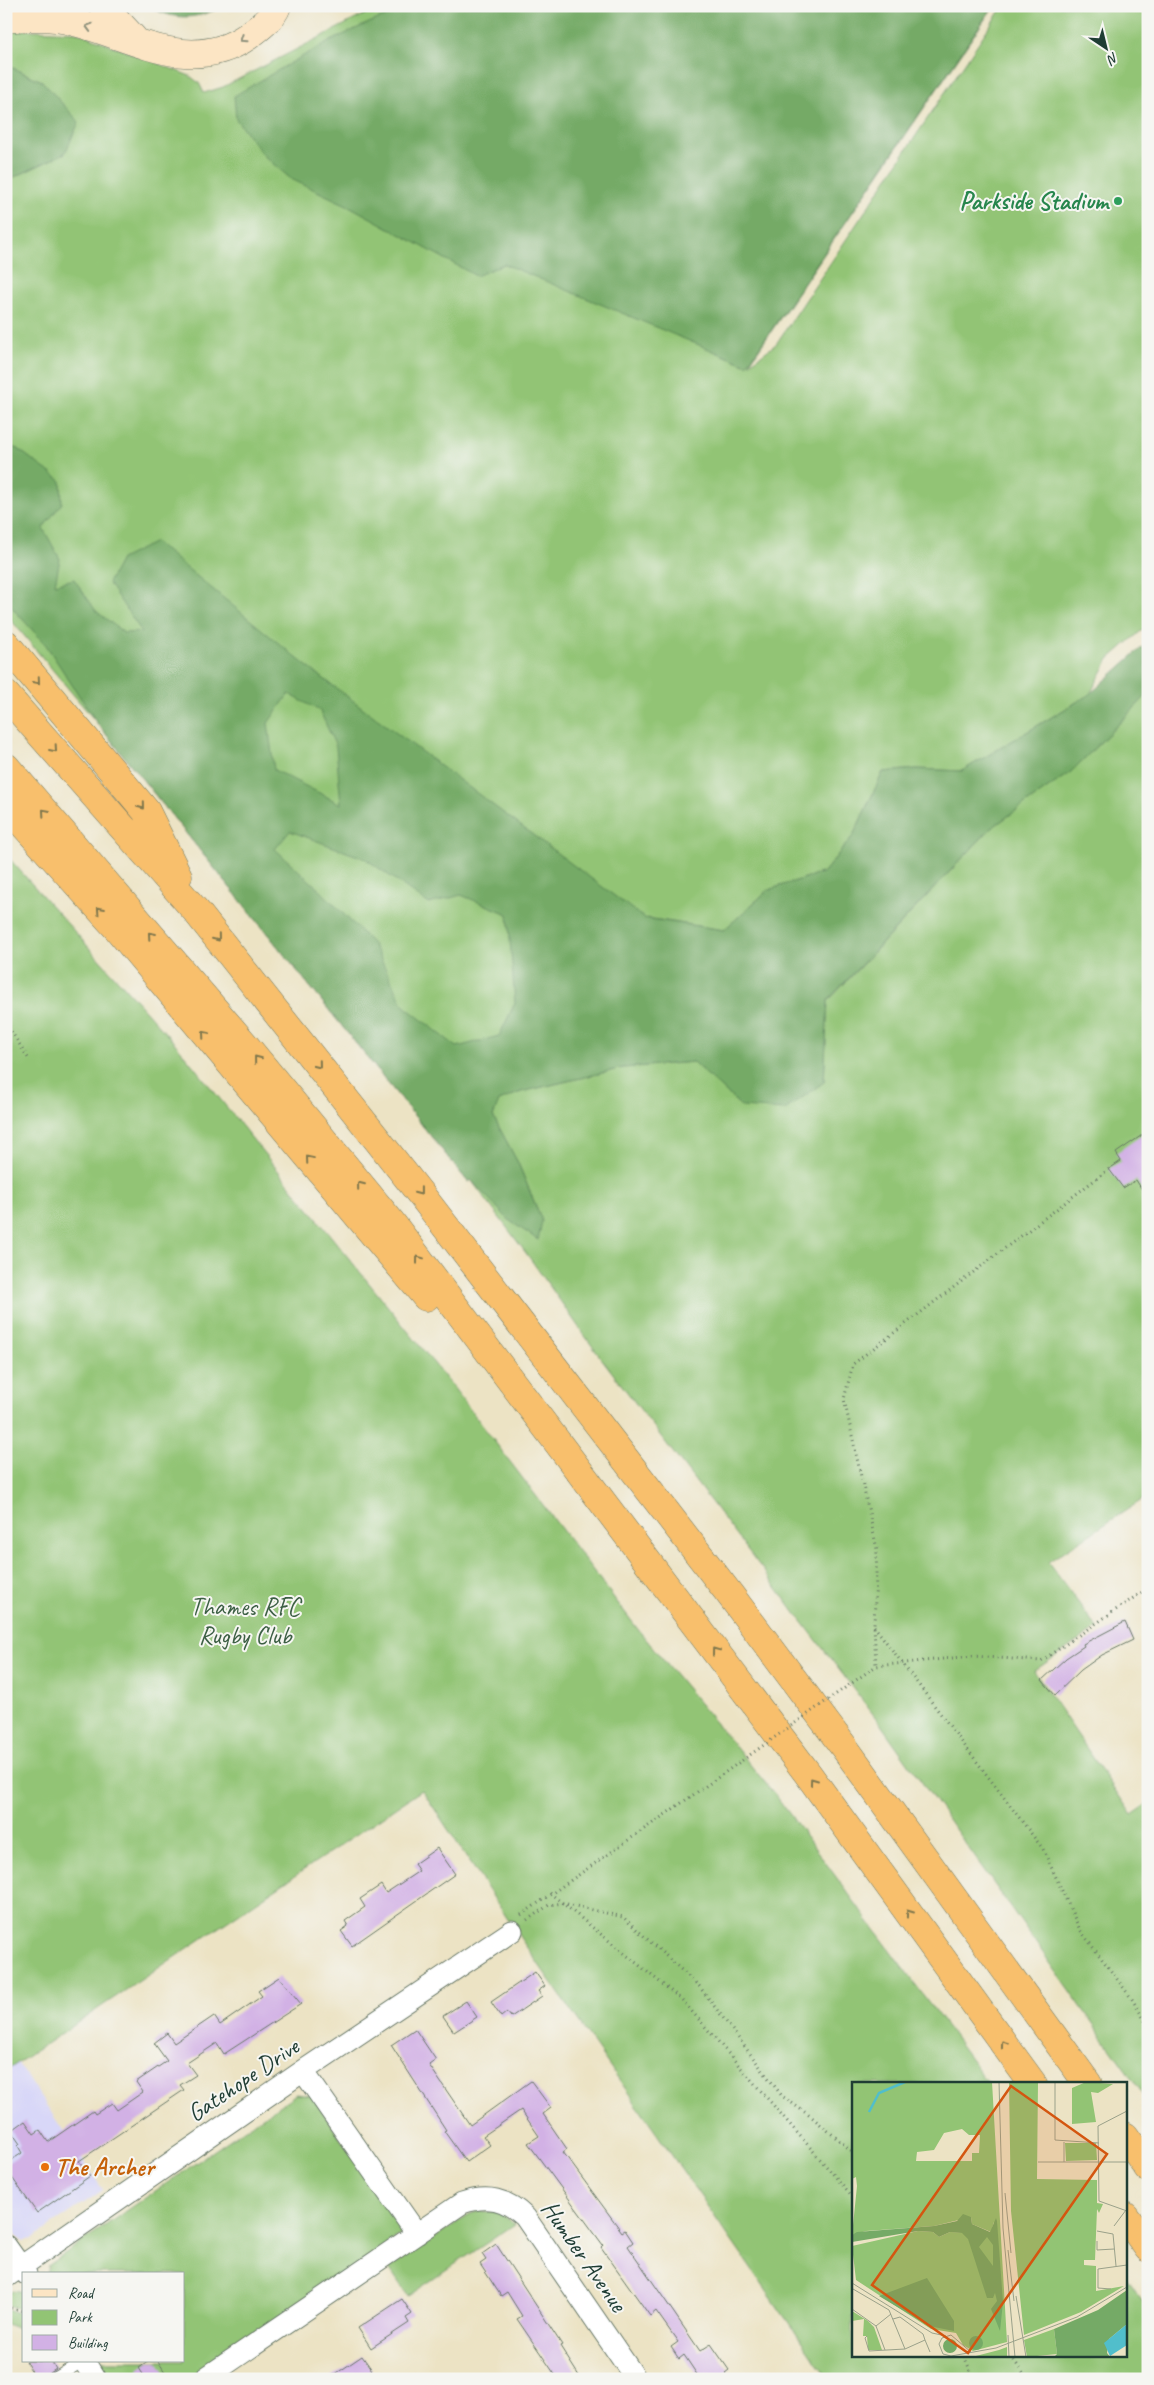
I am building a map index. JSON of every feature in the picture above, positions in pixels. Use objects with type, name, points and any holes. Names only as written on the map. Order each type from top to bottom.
[{"type":"highway","points":[[6,644],[146,811],[196,911]]},
{"type":"highway","points":[[11,700],[196,911],[422,1196],[637,1472],[844,1747],[1087,2082]]},
{"type":"highway","points":[[6,767],[245,1045],[391,1222],[808,1774],[1031,2082]]},
{"type":"highway","points":[[6,805],[117,928],[374,1236],[596,1493]]},
{"type":"highway","points":[[1126,2137],[1148,2168]]},
{"type":"highway","points":[[1126,2217],[1148,2248]]},
{"type":"main road","points":[[103,6],[136,41]]},
{"type":"main road","points":[[6,19],[55,18],[136,41],[167,53],[203,54],[236,44],[257,30],[279,8]]},
{"type":"street","name":"Gatehope Drive","points":[[18,2272],[514,1925]]},
{"type":"street","points":[[303,2071],[416,2234]]},
{"type":"street","name":"Humber Avenue","points":[[204,2379],[462,2203],[470,2200],[490,2198],[503,2201],[516,2208],[525,2217],[636,2379]]},
{"type":"street","points":[[6,2246],[18,2272]]},
{"type":"street","points":[[84,2362],[95,2379]]},
{"type":"lane","points":[[54,2379],[81,2362]]},
{"type":"path","points":[[6,1024],[28,1058]]},
{"type":"path","points":[[876,1666],[874,1625],[877,1549],[844,1399],[853,1364],[1109,1169]]},
{"type":"path","points":[[514,1925],[550,1893],[876,1666],[972,1656],[1041,1661],[1148,1588]]},
{"type":"path","points":[[874,1625],[900,1662],[1043,1849],[1080,1930],[1132,1999],[1148,2026]]},
{"type":"path","points":[[550,1893],[682,2000],[852,2196]]},
{"type":"path","points":[[514,1925],[549,1905],[563,1903],[623,1917],[699,1986],[782,2096],[813,2118],[852,2151]]},
{"type":"path","points":[[6,2307],[22,2311]]},
{"type":"path","points":[[965,2358],[974,2379]]},
{"type":"path","points":[[1012,2358],[1027,2379]]},
{"type":"shaded area","points":[[18,2063],[103,2190],[32,2239],[24,2241],[18,2238],[6,2221],[6,2071]]},
{"type":"green space","points":[[148,6],[223,6],[204,14],[186,17],[167,14]]},
{"type":"green space","points":[[381,6],[994,6],[749,364],[776,344],[1003,6],[1148,6],[1148,625],[1109,659],[1090,694],[962,771],[917,769],[883,772],[853,836],[824,872],[768,890],[724,930],[647,918],[460,1104],[541,1218],[518,1163],[493,1116],[499,1101],[521,1092],[623,1068],[693,1062],[742,1107],[824,1082],[828,1001],[990,829],[1072,771],[1148,694],[1148,1496],[1048,1562],[1097,1628],[1034,1671],[1132,1815],[1148,1804],[1148,2101],[879,1722],[595,1350],[471,1180],[468,1182],[97,723],[6,614],[6,181],[65,153],[42,81],[6,65],[6,29],[77,32],[190,76],[199,83],[204,93],[223,87]]},
{"type":"green space","points":[[415,6],[993,6],[747,365],[504,264],[476,276],[349,206],[291,179],[264,156],[236,119],[234,96],[345,34],[368,23]]},
{"type":"green space","points":[[6,65],[42,81],[79,122],[65,153],[6,181]]},
{"type":"green space","points":[[6,445],[18,449],[61,481],[62,503],[43,528],[60,559],[55,584],[74,579],[96,611],[124,633],[142,632],[108,583],[121,559],[155,542],[304,664],[644,918],[724,930],[768,890],[824,872],[853,836],[883,772],[917,769],[962,771],[1090,694],[1148,642],[1148,694],[1072,771],[990,829],[828,1000],[824,1082],[785,1110],[742,1107],[693,1062],[623,1068],[521,1092],[499,1101],[493,1116],[518,1163],[542,1221],[538,1240],[510,1221],[471,1180],[468,1182],[97,723],[46,645],[6,601]],"holes":[[[289,694],[320,711],[336,747],[341,804],[274,770],[268,723]],[[290,831],[366,859],[429,904],[461,895],[508,914],[515,1003],[499,1036],[457,1047],[404,1006],[373,944],[320,890],[275,849]]]},
{"type":"green space","name":"Thames RFC Rugby Club","points":[[6,855],[178,1047],[453,1387],[640,1632],[777,1797],[988,2082],[852,2082],[852,2358],[1126,2358],[1126,2278],[1148,2310],[1148,2379],[828,2379],[523,1942],[422,1790],[6,2071]]},
{"type":"green space","points":[[296,2094],[312,2096],[401,2229],[400,2235],[194,2379],[111,2379],[100,2362],[185,2362],[185,2272],[46,2272],[48,2265]]},
{"type":"green space","points":[[478,2211],[498,2212],[515,2224],[408,2296],[389,2268],[468,2215]]},
{"type":"green space","points":[[13,2290],[22,2292],[22,2309],[6,2305],[6,2295]]},
{"type":"green space","points":[[6,2310],[22,2314],[22,2330],[6,2324]]},
{"type":"building","points":[[1148,1131],[1148,1199],[1136,1180],[1123,1188],[1109,1169],[1121,1161],[1116,1153]]},
{"type":"building","points":[[1125,1622],[1133,1640],[1102,1655],[1081,1670],[1055,1695],[1042,1680],[1066,1658],[1084,1646],[1083,1644]]},
{"type":"building","points":[[437,1848],[455,1874],[352,1946],[341,1931],[348,1926],[345,1921],[365,1907],[360,1899],[381,1885],[386,1893],[419,1871],[414,1864]]},
{"type":"building","points":[[535,1972],[545,1986],[538,1991],[542,1996],[511,2017],[507,2012],[501,2017],[491,2002]]},
{"type":"building","points":[[279,1977],[301,2004],[224,2054],[217,2043],[187,2063],[196,2075],[180,2085],[184,2090],[79,2161],[90,2176],[37,2213],[6,2169],[6,2164],[22,2153],[18,2146],[20,2144],[11,2131],[25,2121],[34,2134],[40,2130],[48,2142],[93,2111],[95,2114],[112,2103],[117,2110],[143,2092],[136,2082],[167,2061],[154,2043],[167,2033],[174,2043],[214,2016],[220,2025],[262,1996],[258,1991]]},
{"type":"building","points":[[466,2001],[477,2017],[454,2032],[443,2016]]},
{"type":"building","points":[[415,2029],[436,2060],[429,2065],[470,2125],[531,2081],[551,2108],[543,2114],[567,2149],[563,2152],[622,2232],[625,2230],[633,2242],[628,2246],[700,2351],[711,2344],[729,2370],[725,2373],[729,2379],[700,2379],[684,2355],[679,2359],[671,2347],[678,2342],[656,2311],[650,2316],[601,2247],[603,2245],[528,2143],[539,2136],[521,2110],[483,2136],[490,2145],[466,2162],[444,2131],[446,2130],[391,2045]]},
{"type":"building","points":[[496,2244],[562,2345],[560,2346],[581,2379],[558,2379],[517,2319],[522,2316],[507,2292],[501,2296],[480,2264],[486,2260],[482,2254]]},
{"type":"building","points":[[402,2299],[412,2314],[406,2318],[409,2323],[371,2348],[358,2328]]},
{"type":"building","points":[[362,2356],[372,2370],[360,2379],[328,2379]]},
{"type":"building","points":[[26,2362],[52,2362],[56,2369],[50,2373],[47,2379],[37,2379]]},
{"type":"building","points":[[148,2362],[159,2362],[165,2372],[155,2379],[146,2379],[139,2368]]},
{"type":"place","name":"Parkside Stadium","points":[[1118,201]]},
{"type":"place","name":"The Archer","points":[[45,2167]]}]
